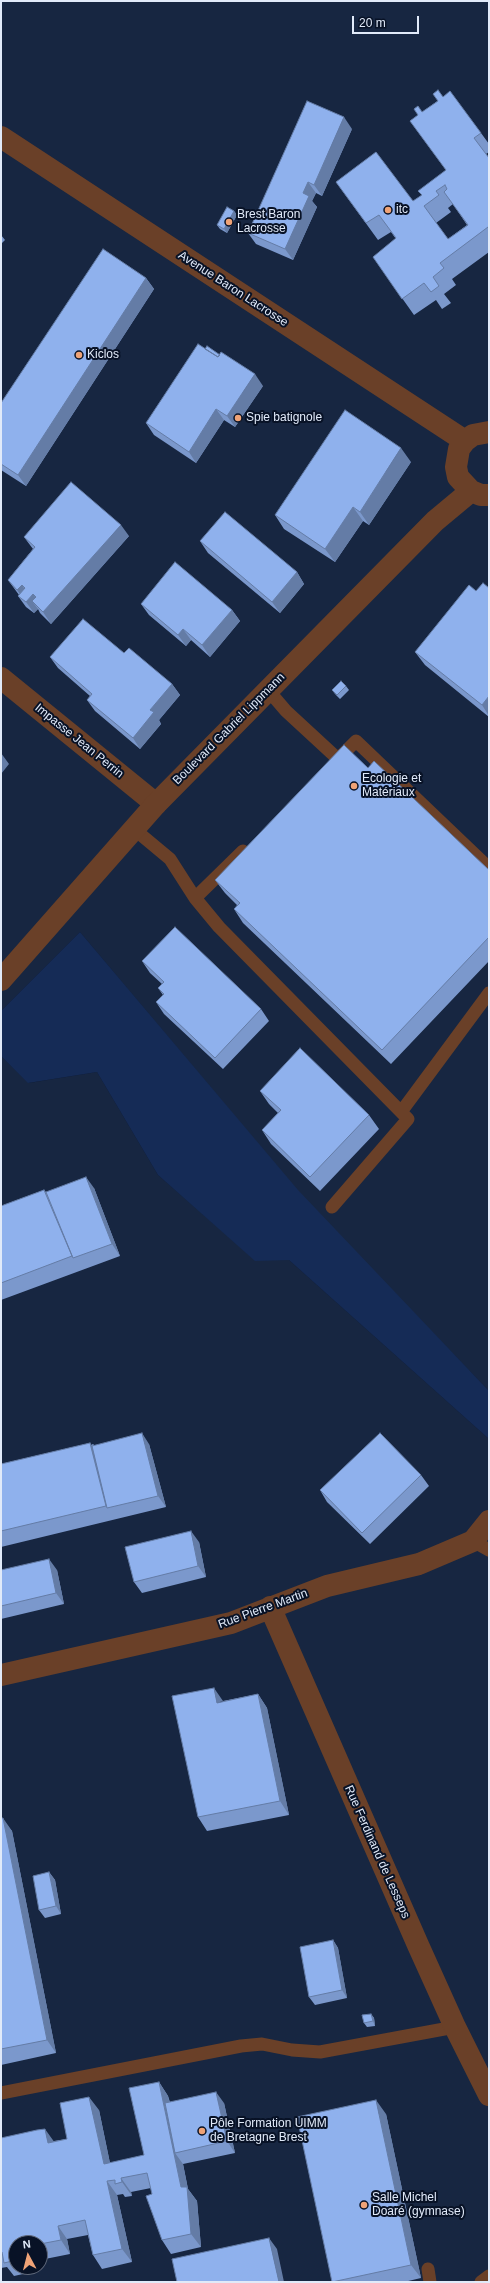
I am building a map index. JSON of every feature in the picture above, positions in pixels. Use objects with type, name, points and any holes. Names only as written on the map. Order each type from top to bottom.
[{"type":"street","name":"Avenue Baron Lacrosse","points":[[1,137],[465,441]]},
{"type":"street","points":[[480,493],[458,477],[456,467],[458,453],[465,441],[473,435],[489,432]]},
{"type":"street","name":"Boulevard Gabriel Lippmann","points":[[1,980],[156,804],[268,690],[435,521],[480,493]]},
{"type":"street","name":"Impasse Jean Perrin","points":[[1,678],[156,804]]},
{"type":"street","name":"Rue Pierre Martin","points":[[1,1675],[231,1623],[327,1586],[418,1564],[481,1546],[489,1521]]},
{"type":"street","name":"Rue Ferdinand de Lesseps","points":[[270,1607],[455,2027],[489,2095]]},
{"type":"lane","points":[[268,690],[286,711],[338,759]]},
{"type":"lane","points":[[326,770],[356,741],[489,868]]},
{"type":"lane","points":[[134,828],[170,858],[195,898],[219,927],[408,1119],[332,1207]]},
{"type":"lane","points":[[195,898],[252,842]]},
{"type":"lane","points":[[401,1112],[489,994]]},
{"type":"lane","points":[[1,2093],[241,2046],[262,2044],[292,2050],[320,2052],[455,2027]]},
{"type":"lane","points":[[481,2282],[489,2276]]},
{"type":"shaded area","points":[[1,1],[489,1],[489,1391],[307,1202],[80,932],[1,1011]]},
{"type":"shaded area","points":[[80,932],[298,1190],[489,1391],[489,1439],[289,1260],[255,1261],[158,1175],[97,1072],[28,1083],[1,1056],[1,1011]]},
{"type":"shaded area","points":[[1,1056],[29,1083],[97,1072],[158,1175],[255,1260],[289,1260],[489,1439],[489,2282],[1,2282]]},
{"type":"building","name":"itc","points":[[438,90],[443,97],[450,91],[481,133],[474,138],[489,158],[489,229],[488,227],[440,263],[444,268],[433,277],[439,286],[431,292],[424,283],[402,299],[373,257],[396,238],[379,215],[366,223],[336,182],[376,152],[413,201],[422,195],[418,191],[446,170],[410,121],[418,115],[414,109],[418,106],[422,112],[438,101],[433,94]],"holes":[[[445,185],[447,189],[444,192],[468,225],[448,239],[424,206],[439,195],[436,191]]]},
{"type":"building","points":[[307,101],[344,117],[314,185],[308,182],[303,193],[309,196],[285,249],[248,233]]},
{"type":"building","points":[[227,207],[234,211],[224,229],[217,225]]},
{"type":"building","name":"Kiclos","points":[[103,249],[146,278],[18,475],[1,464],[1,403]]},
{"type":"building","points":[[198,344],[218,357],[221,352],[255,374],[227,416],[216,409],[189,452],[146,423]]},
{"type":"building","points":[[207,346],[220,355],[218,357],[205,349]]},
{"type":"building","points":[[345,410],[401,448],[360,512],[353,507],[325,549],[275,515]]},
{"type":"building","points":[[71,482],[121,525],[43,612],[32,601],[36,597],[33,594],[26,602],[18,596],[25,588],[22,585],[17,590],[8,580],[35,547],[24,537]]},
{"type":"building","points":[[225,512],[297,572],[272,602],[200,541]]},
{"type":"building","points":[[175,562],[232,610],[202,645],[183,629],[178,635],[141,604]]},
{"type":"building","points":[[483,583],[489,588],[489,696],[482,705],[415,652],[469,585],[476,591]]},
{"type":"building","points":[[83,619],[124,653],[129,648],[172,684],[150,710],[154,712],[133,738],[87,700],[92,694],[50,657]]},
{"type":"building","points":[[341,681],[346,686],[337,695],[332,690]]},
{"type":"building","points":[[344,745],[368,768],[374,761],[489,870],[489,937],[382,1050],[234,909],[240,903],[215,880]]},
{"type":"building","points":[[175,927],[261,1009],[215,1058],[156,1002],[164,994],[158,988],[164,982],[142,961]]},
{"type":"building","points":[[300,1048],[369,1115],[310,1177],[262,1130],[281,1110],[260,1091]]},
{"type":"building","points":[[86,1177],[112,1244],[73,1258],[46,1192]]},
{"type":"building","points":[[44,1190],[72,1256],[1,1283],[1,1206]]},
{"type":"building","points":[[142,1433],[158,1496],[107,1508],[92,1446]]},
{"type":"building","points":[[380,1433],[421,1475],[362,1533],[320,1490]]},
{"type":"building","points":[[90,1443],[106,1506],[1,1531],[1,1464]]},
{"type":"building","points":[[191,1531],[198,1566],[134,1582],[125,1547]]},
{"type":"building","points":[[49,1559],[56,1593],[1,1606],[1,1570]]},
{"type":"building","points":[[214,1688],[217,1703],[258,1694],[280,1801],[198,1817],[172,1696]]},
{"type":"building","points":[[1,1818],[3,1818],[47,2040],[1,2049]]},
{"type":"building","points":[[49,1872],[56,1906],[39,1910],[33,1876]]},
{"type":"building","points":[[333,1940],[342,1990],[309,1997],[300,1947]]},
{"type":"building","points":[[371,2014],[373,2021],[364,2023],[362,2015]]},
{"type":"building","points":[[159,2082],[181,2187],[187,2187],[191,2234],[162,2240],[146,2196],[152,2194],[147,2173],[121,2178],[122,2182],[115,2184],[115,2180],[107,2181],[122,2249],[93,2255],[85,2220],[58,2226],[61,2240],[48,2242],[48,2235],[8,2235],[8,2262],[4,2263],[2,2252],[1,2253],[1,2138],[45,2129],[48,2143],[67,2139],[60,2103],[89,2097],[104,2164],[144,2155],[129,2088]]},
{"type":"building","points":[[216,2092],[227,2141],[175,2153],[165,2103]]},
{"type":"building","name":"Salle Michel Doaré (gymnase)","points":[[376,2100],[411,2265],[332,2282],[297,2117]]},
{"type":"building","points":[[269,2238],[279,2282],[177,2282],[172,2259]]},
{"type":"place","name":"itc","points":[[388,210]]},
{"type":"place","name":"Brest Baron Lacrosse","points":[[229,222]]},
{"type":"place","name":"Kiclos","points":[[79,355]]},
{"type":"place","name":"Spie batignole","points":[[238,418]]},
{"type":"place","name":"Ecologie et Matériaux","points":[[354,786]]},
{"type":"place","name":"Pôle Formation UIMM de Bretagne Brest","points":[[202,2131]]},
{"type":"place","name":"Salle Michel Doaré (gymnase)","points":[[364,2205]]}]
